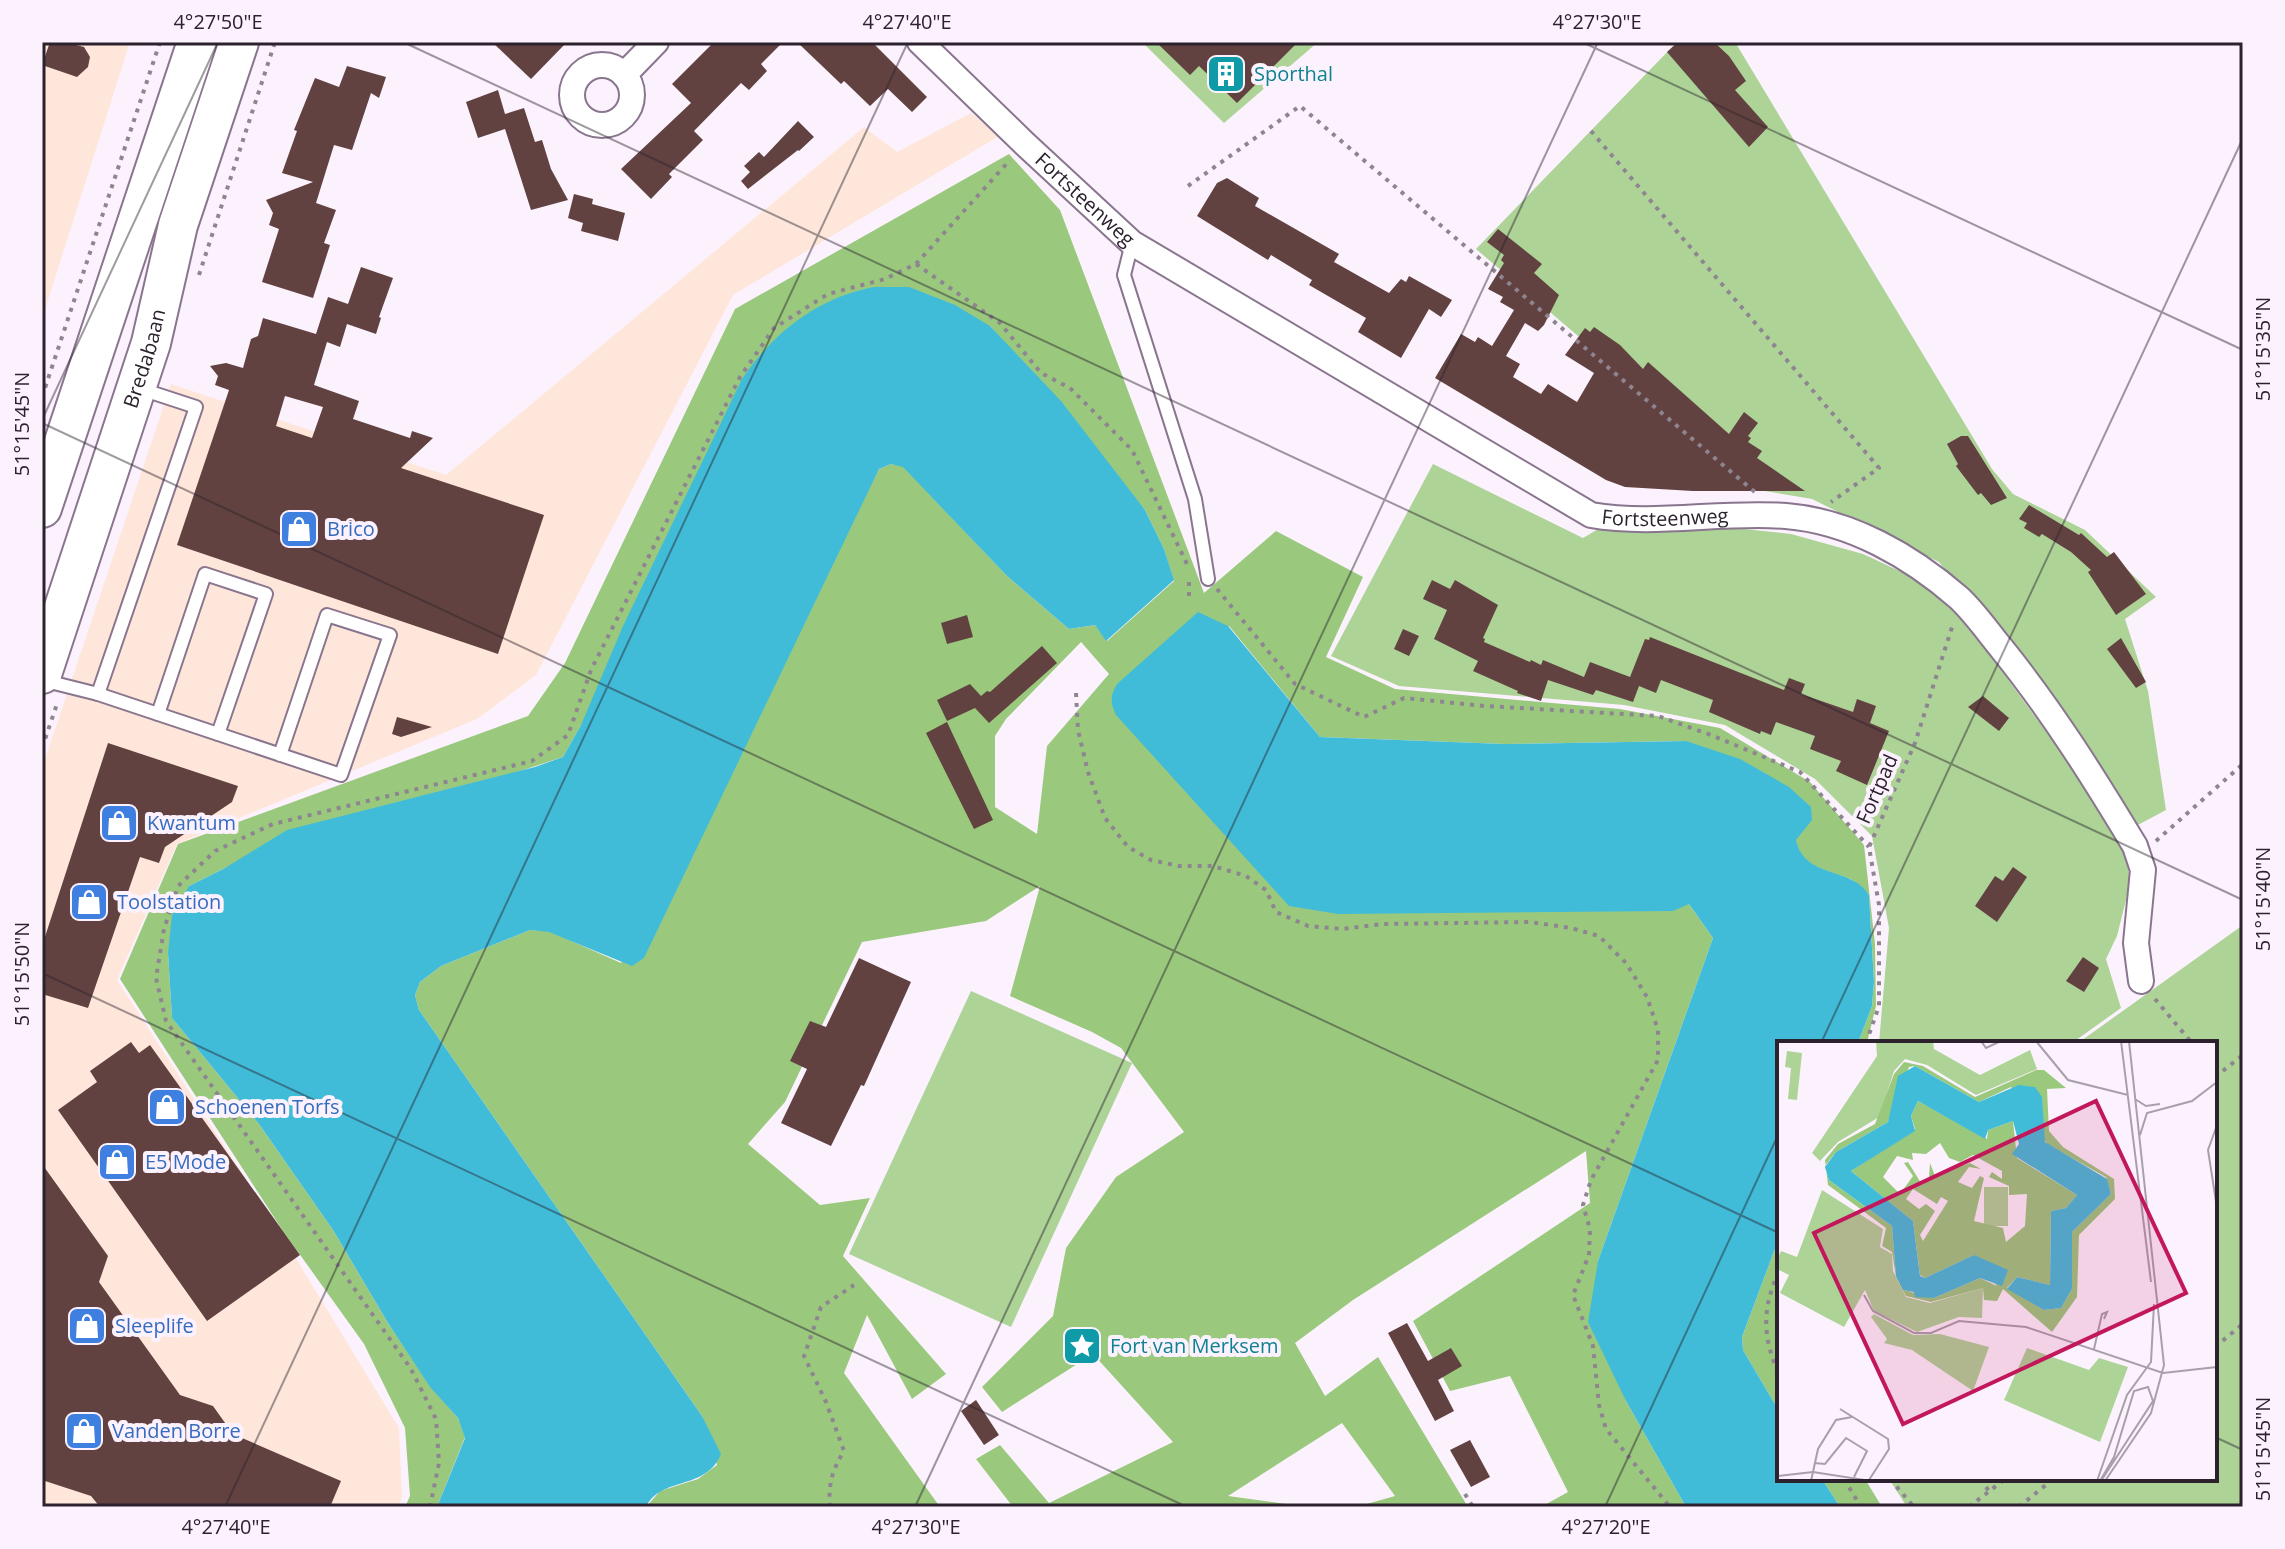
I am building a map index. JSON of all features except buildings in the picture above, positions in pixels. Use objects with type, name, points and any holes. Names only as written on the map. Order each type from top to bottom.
[{"type":"main road","points":[[42,508],[197,42]]},
{"type":"main road","name":"Bredabaan","points":[[42,677],[151,343],[178,225],[239,42]]},
{"type":"main road","points":[[63,445],[72,434],[84,429],[95,431],[110,445],[109,470]]},
{"type":"street","points":[[624,75],[656,42]]},
{"type":"street","name":"Fortsteenweg","points":[[920,42],[1132,243],[1591,515],[1615,519],[1776,516],[1806,519],[1851,531],[1883,546],[1930,575],[1961,600],[2047,709],[2135,846],[2143,870],[2136,943],[2141,981]]},
{"type":"lane","points":[[1132,243],[1124,275],[1195,499],[1208,579]]},
{"type":"lane","points":[[98,694],[196,407],[136,387]]},
{"type":"lane","points":[[158,714],[205,574],[266,594],[218,734]]},
{"type":"lane","points":[[42,677],[341,775],[390,635],[327,615],[280,755]]},
{"type":"path","points":[[42,397],[160,42]]},
{"type":"path","points":[[1188,186],[1300,106],[1756,492],[1776,516]]},
{"type":"path","points":[[1591,131],[1879,468],[1806,519]]},
{"type":"path","points":[[430,1507],[439,1463],[436,1419],[411,1369],[166,1021],[156,978],[164,929],[178,886],[215,851],[273,824],[532,761],[568,735],[591,670],[725,405],[774,328],[828,294],[885,279],[916,264],[1025,144]]},
{"type":"path","points":[[916,264],[1000,323],[1041,373],[1070,388],[1132,450],[1189,566],[1189,596]]},
{"type":"path","points":[[1208,579],[1295,684],[1345,710],[1364,717],[1404,698],[1658,716],[1800,772],[1869,847]]},
{"type":"path","name":"Fortpad","points":[[1867,1041],[1879,1006],[1879,905],[1869,847],[1915,743],[1961,600]]},
{"type":"path","points":[[1076,693],[1078,730],[1088,772],[1105,818],[1128,847],[1151,860],[1179,866],[1213,866],[1246,876],[1266,890],[1276,912],[1308,926],[1343,929],[1382,924],[1530,922],[1599,936],[1626,963],[1647,997],[1658,1030],[1658,1060],[1591,1180],[1583,1205],[1590,1229],[1589,1255],[1573,1295],[1593,1346],[1599,1405],[1606,1429],[1670,1507]]},
{"type":"path","points":[[2135,846],[2154,844],[2243,764]]},
{"type":"path","points":[[2141,981],[2190,1041]]},
{"type":"path","points":[[2217,1073],[2243,1055]]},
{"type":"path","points":[[1777,1276],[1766,1318],[1767,1347],[1777,1370]]},
{"type":"path","points":[[830,1507],[828,1487],[844,1451],[826,1402],[804,1356],[821,1307],[854,1285]]},
{"type":"path","points":[[2217,1345],[2243,1324]]},
{"type":"path","points":[[1845,1481],[1861,1507]]},
{"type":"path","points":[[1892,1481],[1914,1507]]},
{"type":"path","points":[[1982,1481],[1989,1491]]},
{"type":"path","points":[[1969,1507],[2002,1481]]},
{"type":"path","points":[[2019,1507],[2051,1481]]},
{"type":"path","points":[[2211,1481],[2214,1485]]},
{"type":"path","points":[[1465,1494],[1473,1507]]},
{"type":"shaded area","points":[[42,42],[130,42],[42,319]]},
{"type":"shaded area","points":[[971,113],[999,136],[733,295],[536,675],[477,719],[177,844],[117,980],[280,1232],[399,1428],[402,1497],[398,1507],[42,1507],[42,768],[171,384],[446,475],[864,127],[897,152]]},
{"type":"green space","points":[[1142,42],[1318,42],[1224,123]]},
{"type":"green space","points":[[1677,42],[1735,42],[1992,469],[2013,494],[2085,530],[2156,597],[2125,619],[2148,691],[2166,810],[2134,827],[2043,692],[1939,562],[1812,499],[1759,490],[1476,249]]},
{"type":"green space","points":[[1009,154],[1060,210],[1204,593],[1276,531],[1363,577],[1326,657],[1395,689],[1620,709],[1720,728],[1810,782],[1864,845],[1875,944],[1876,1006],[1867,1041],[1859,1041],[1872,1006],[1874,982],[1869,895],[1853,880],[1824,870],[1803,857],[1795,840],[1686,741],[1504,744],[1320,737],[1229,626],[1117,684],[1689,904],[1713,938],[1598,1261],[1626,1401],[1686,1507],[1541,1507],[1568,1492],[1510,1376],[1450,1391],[1413,1321],[1590,1203],[1586,1151],[1353,1300],[1295,1343],[1325,1396],[1378,1357],[1468,1507],[1356,1507],[1395,1496],[1342,1423],[1228,1496],[1308,1507],[1013,1507],[976,1459],[1000,1445],[1049,1503],[1173,1442],[1093,1354],[1002,1412],[982,1387],[1053,1316],[1066,1248],[1116,1177],[1184,1132],[1121,1048],[1010,996],[1040,886],[986,921],[862,942],[785,1102],[748,1144],[820,1205],[870,1198],[843,1256],[946,1374],[912,1399],[867,1315],[844,1373],[940,1507],[646,1507],[660,1491],[698,1479],[717,1465],[702,1416],[419,1010],[415,995],[420,982],[441,966],[530,930],[549,931],[621,963],[879,469],[891,464],[903,466],[1007,576],[1069,629],[1095,625],[1107,641],[1174,581],[1164,549],[1145,510],[990,326],[581,725],[563,757],[225,868],[189,886],[168,953],[172,1018],[259,1124],[333,1230],[388,1323],[430,1386],[458,1418],[465,1437],[437,1507],[405,1507],[410,1496],[405,1428],[364,1344],[283,1231],[120,979],[178,844],[528,716],[565,663],[735,309]],"holes":[[[1081,642],[1109,674],[1047,746],[1037,834],[995,807],[995,736],[1006,719]]]},
{"type":"green space","points":[[1433,464],[1583,538],[1605,525],[1716,526],[1791,534],[1863,554],[1906,574],[1953,604],[2125,840],[2130,884],[2117,936],[2106,959],[2121,1008],[2075,1041],[1879,1041],[1889,928],[1872,836],[1815,779],[1725,725],[1624,705],[1399,686],[1331,656]]},
{"type":"green space","points":[[2243,925],[2243,1507],[1907,1507],[1890,1481],[2217,1481],[2217,1041],[2081,1041]]},
{"type":"green space","points":[[971,991],[1132,1063],[1011,1327],[849,1254]]},
{"type":"green space","points":[[1777,1243],[1777,1408],[1743,1350],[1742,1337]]},
{"type":"green space","points":[[1823,1481],[1866,1481],[1882,1507],[1840,1507]]},
{"type":"water","points":[[874,287],[909,287],[955,305],[990,326],[1061,401],[1145,510],[1164,549],[1174,580],[1106,641],[1095,625],[1069,629],[1007,576],[903,467],[891,464],[879,469],[644,958],[632,966],[549,932],[530,930],[441,966],[420,982],[415,995],[419,1010],[702,1416],[721,1454],[705,1474],[662,1491],[646,1507],[437,1507],[465,1438],[458,1418],[430,1387],[333,1230],[259,1124],[172,1018],[168,953],[172,915],[189,886],[287,830],[535,767],[563,757],[581,725],[623,626],[742,379],[768,346],[799,320],[834,299]]},
{"type":"water","points":[[1198,612],[1228,626],[1320,737],[1504,744],[1686,741],[1740,759],[1789,787],[1811,807],[1812,820],[1796,840],[1801,852],[1808,861],[1852,880],[1869,895],[1874,982],[1872,1006],[1859,1041],[1777,1041],[1777,1243],[1742,1337],[1743,1350],[1777,1408],[1777,1481],[1823,1481],[1840,1507],[1686,1507],[1626,1401],[1588,1322],[1598,1261],[1713,938],[1689,904],[1673,911],[1338,914],[1289,906],[1116,715],[1112,696],[1117,684]]},
{"type":"place","name":"Sporthal","points":[[1226,74]]},
{"type":"place","name":"Brico","points":[[299,529]]},
{"type":"place","name":"Kwantum","points":[[119,823]]},
{"type":"place","name":"Toolstation","points":[[89,902]]},
{"type":"place","name":"Schoenen Torfs","points":[[167,1107]]},
{"type":"place","name":"E5 Mode","points":[[117,1162]]},
{"type":"place","name":"Sleeplife","points":[[87,1326]]},
{"type":"place","name":"Fort van Merksem","points":[[1082,1346]]},
{"type":"place","name":"Vanden Borre","points":[[84,1431]]}]
